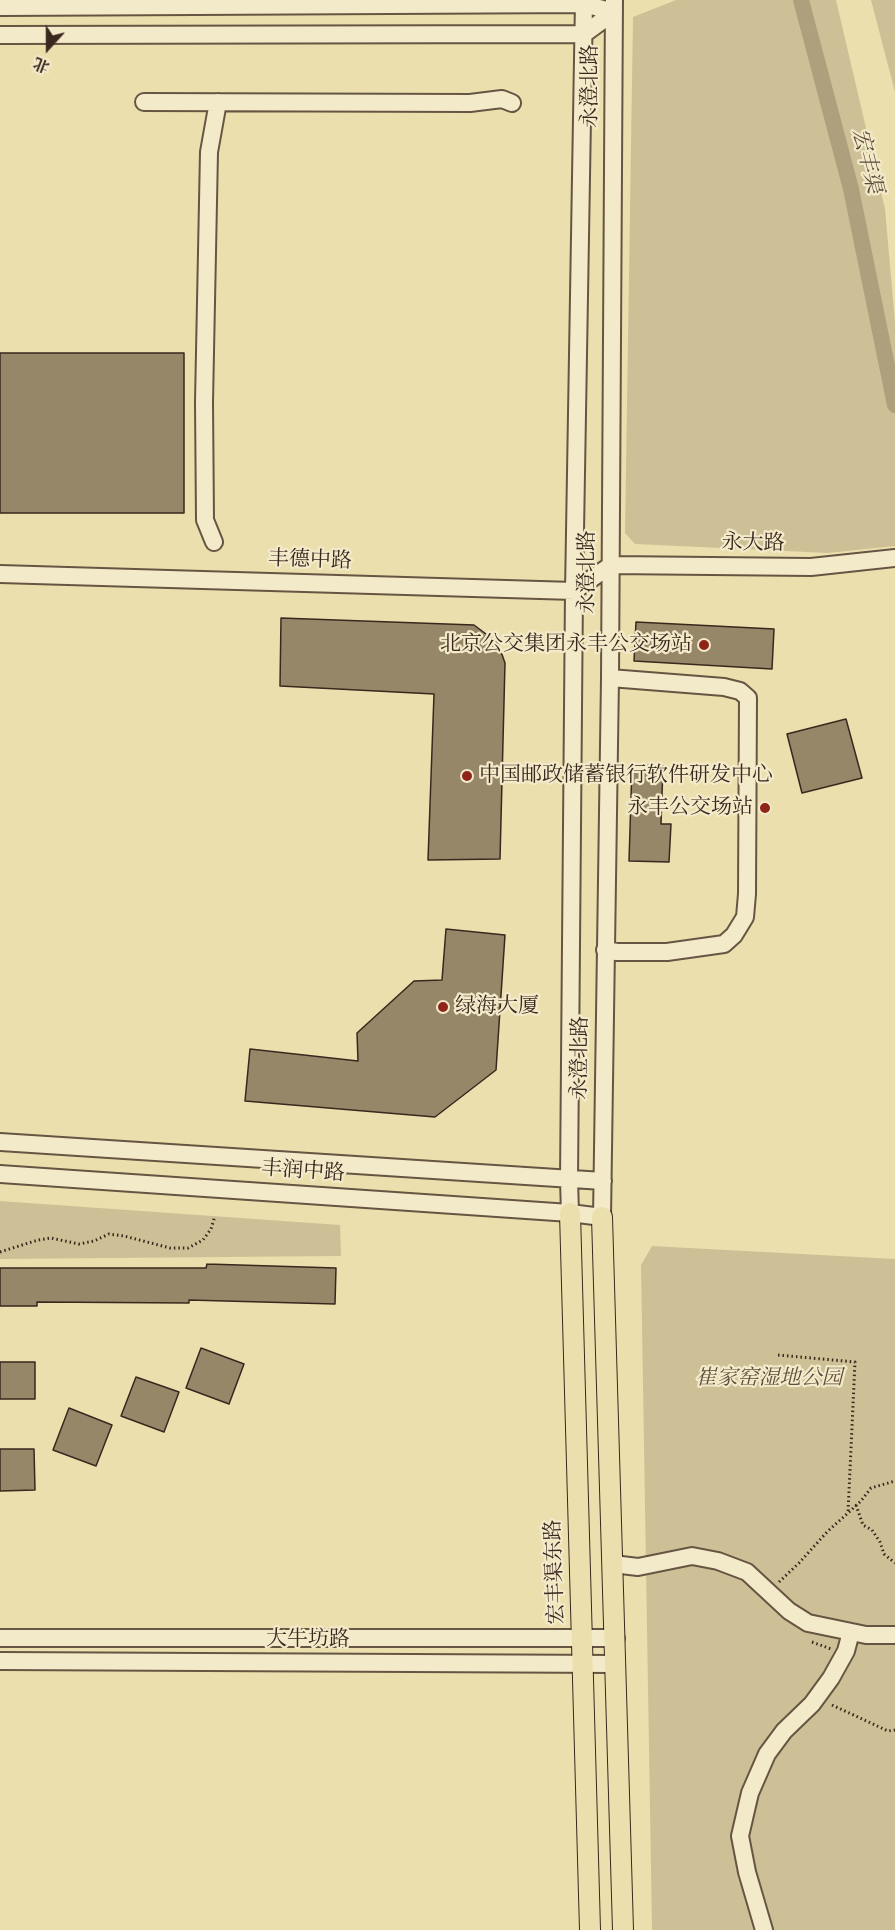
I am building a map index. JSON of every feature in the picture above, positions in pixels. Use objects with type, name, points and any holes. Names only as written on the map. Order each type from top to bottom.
[{"type":"main road","name":"宏丰渠东路","points":[[570,1213],[590,1930]]},
{"type":"main road","points":[[602,1217],[623,1930]]},
{"type":"street","points":[[0,7],[584,2],[614,6]]},
{"type":"street","name":"永澄北路","points":[[570,1213],[574,591],[584,2]]},
{"type":"street","points":[[0,35],[584,34],[614,6]]},
{"type":"street","name":"永澄北路","points":[[602,1217],[610,678],[614,6]]},
{"type":"street","points":[[144,102],[471,103],[502,99],[512,103]]},
{"type":"street","points":[[214,542],[205,520],[204,402],[209,152],[218,102]]},
{"type":"street","name":"永大路","points":[[611,565],[811,567],[894,558]]},
{"type":"street","points":[[574,591],[611,565]]},
{"type":"street","name":"丰德中路","points":[[0,574],[574,591]]},
{"type":"street","points":[[605,950],[667,952],[724,944],[734,935],[745,917],[747,894],[748,698],[740,691],[724,687],[610,678]]},
{"type":"street","name":"丰润中路","points":[[0,1142],[603,1181]]},
{"type":"street","name":"丰润中路","points":[[0,1174],[602,1217]]},
{"type":"street","points":[[613,1564],[638,1567],[692,1556],[718,1561],[747,1572],[789,1611],[808,1623],[866,1635],[895,1635]]},
{"type":"street","points":[[764,1930],[747,1872],[740,1836],[750,1793],[767,1754],[784,1731],[816,1698],[831,1678],[846,1651],[851,1632]]},
{"type":"street","name":"大牛坊路","points":[[0,1638],[615,1638]]},
{"type":"street","name":"大牛坊路","points":[[0,1661],[616,1664]]},
{"type":"path","points":[[0,1252],[38,1240],[51,1238],[80,1244],[109,1234],[170,1248],[188,1248],[203,1240],[211,1229],[215,1216]]},
{"type":"path","points":[[778,1355],[855,1362],[848,1513]]},
{"type":"path","points":[[769,1592],[871,1488],[895,1481]]},
{"type":"path","points":[[856,1505],[863,1525],[872,1530],[884,1554],[895,1563]]},
{"type":"path","points":[[816,1698],[888,1731],[895,1730]]},
{"type":"green space","points":[[676,0],[836,0],[885,209],[895,322],[895,546],[828,553],[635,544],[625,533],[633,17]]},
{"type":"green space","points":[[871,0],[895,0],[895,92]]},
{"type":"green space","points":[[0,1201],[340,1225],[341,1256],[0,1259]]},
{"type":"green space","name":"崔家窑湿地公园","points":[[652,1246],[895,1259],[895,1930],[652,1930],[641,1265]]},
{"type":"building","points":[[0,353],[184,353],[184,513],[0,513]]},
{"type":"building","name":"中国邮政储蓄银行软件研发中心","points":[[281,618],[474,625],[498,643],[505,663],[500,859],[428,860],[434,694],[280,686]]},
{"type":"building","name":"北京公交集团永丰公交场站","points":[[636,622],[774,629],[772,669],[634,661]]},
{"type":"building","points":[[846,719],[862,778],[802,793],[787,734]]},
{"type":"building","points":[[632,765],[663,766],[661,824],[671,824],[669,862],[629,861]]},
{"type":"building","name":"绿海大厦","points":[[446,929],[505,935],[496,1070],[435,1117],[245,1101],[250,1049],[358,1061],[357,1033],[414,981],[442,980]]},
{"type":"building","points":[[207,1264],[336,1268],[335,1304],[189,1300],[189,1303],[37,1302],[37,1306],[0,1306],[0,1268],[206,1268]]},
{"type":"building","points":[[201,1348],[244,1364],[229,1404],[186,1388]]},
{"type":"building","points":[[0,1362],[35,1362],[35,1399],[0,1399]]},
{"type":"building","points":[[136,1377],[179,1392],[164,1432],[121,1416]]},
{"type":"building","points":[[69,1408],[112,1425],[96,1466],[53,1450]]},
{"type":"building","points":[[0,1449],[34,1449],[35,1490],[0,1491]]},
{"type":"waterway","name":"宏丰渠","points":[[801,0],[851,189],[895,405]]},
{"type":"place","name":"北京公交集团永丰公交场站","points":[[704,645]]},
{"type":"place","name":"中国邮政储蓄银行软件研发中心","points":[[467,776]]},
{"type":"place","name":"永丰公交场站","points":[[765,808]]},
{"type":"place","name":"绿海大厦","points":[[443,1007]]}]
